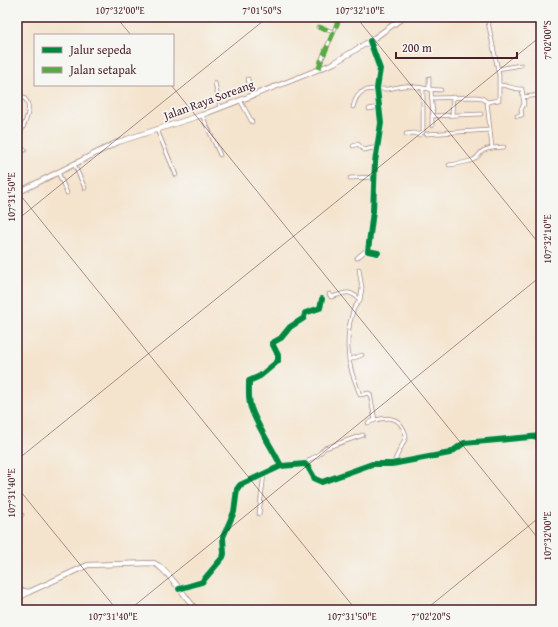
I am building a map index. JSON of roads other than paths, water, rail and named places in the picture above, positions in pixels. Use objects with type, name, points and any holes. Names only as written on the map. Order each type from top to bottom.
[{"type":"street","points":[[17,23],[22,17]]},
{"type":"street","points":[[319,69],[340,17]]},
{"type":"street","name":"Jalan Raya Soreang","points":[[17,193],[118,142],[220,108],[319,69],[342,58],[370,41],[404,17]]},
{"type":"street","points":[[432,98],[476,97],[482,98],[488,102],[499,100],[500,85],[498,69],[487,17]]},
{"type":"street","points":[[318,27],[334,32]]},
{"type":"street","points":[[368,250],[373,211],[377,147],[381,123],[377,88],[380,69],[370,41]]},
{"type":"street","points":[[498,69],[521,65]]},
{"type":"street","points":[[429,78],[432,98],[432,126]]},
{"type":"street","points":[[248,80],[252,96]]},
{"type":"street","points":[[214,83],[220,108]]},
{"type":"street","points":[[500,85],[518,90],[522,89],[524,106],[522,115],[516,116]]},
{"type":"street","points":[[353,107],[355,100],[361,92],[368,89],[388,89],[409,86],[430,90],[441,90]]},
{"type":"street","points":[[406,134],[419,134],[423,132],[423,89]]},
{"type":"street","points":[[17,90],[27,101],[29,108],[25,123],[17,139]]},
{"type":"street","points":[[523,97],[541,95]]},
{"type":"street","points":[[452,116],[453,97]]},
{"type":"street","points":[[240,100],[252,122]]},
{"type":"street","points":[[488,102],[492,148]]},
{"type":"street","points":[[369,109],[379,106]]},
{"type":"street","points":[[202,114],[220,155]]},
{"type":"street","points":[[432,115],[452,116],[481,114]]},
{"type":"street","points":[[157,130],[176,175]]},
{"type":"street","points":[[426,134],[490,130]]},
{"type":"street","points":[[354,146],[358,144],[366,150],[377,147]]},
{"type":"street","points":[[449,165],[472,160],[483,150],[504,147]]},
{"type":"street","points":[[17,154],[25,150]]},
{"type":"street","points":[[74,164],[85,188]]},
{"type":"street","points":[[58,172],[67,192]]},
{"type":"street","points":[[350,178],[374,177]]},
{"type":"street","points":[[357,258],[368,250],[378,252]]},
{"type":"street","points":[[359,269],[362,288],[360,300],[353,309],[351,320],[348,347],[349,360],[360,395],[370,394],[375,420]]},
{"type":"street","points":[[329,294],[332,297],[343,292],[349,292],[360,300]]},
{"type":"street","points":[[281,466],[257,422],[251,407],[249,381],[260,376],[278,362],[278,355],[272,343],[281,338],[290,327],[304,318],[304,314],[320,308],[322,299]]},
{"type":"street","points":[[349,360],[362,355]]},
{"type":"street","points":[[368,422],[389,418],[399,423],[405,431],[406,437],[393,464]]},
{"type":"street","points":[[179,589],[202,582],[224,556],[223,537],[234,512],[238,487],[281,466],[305,464],[312,458],[318,456],[324,449],[364,435]]},
{"type":"street","points":[[305,464],[315,479],[322,482],[372,464],[393,464],[450,453],[462,444],[466,443],[541,436]]},
{"type":"street","points":[[260,514],[264,474]]},
{"type":"street","points":[[17,517],[22,515]]},
{"type":"street","points":[[17,599],[88,565],[156,563],[195,609]]},
{"type":"street","points":[[17,590],[29,592]]}]
